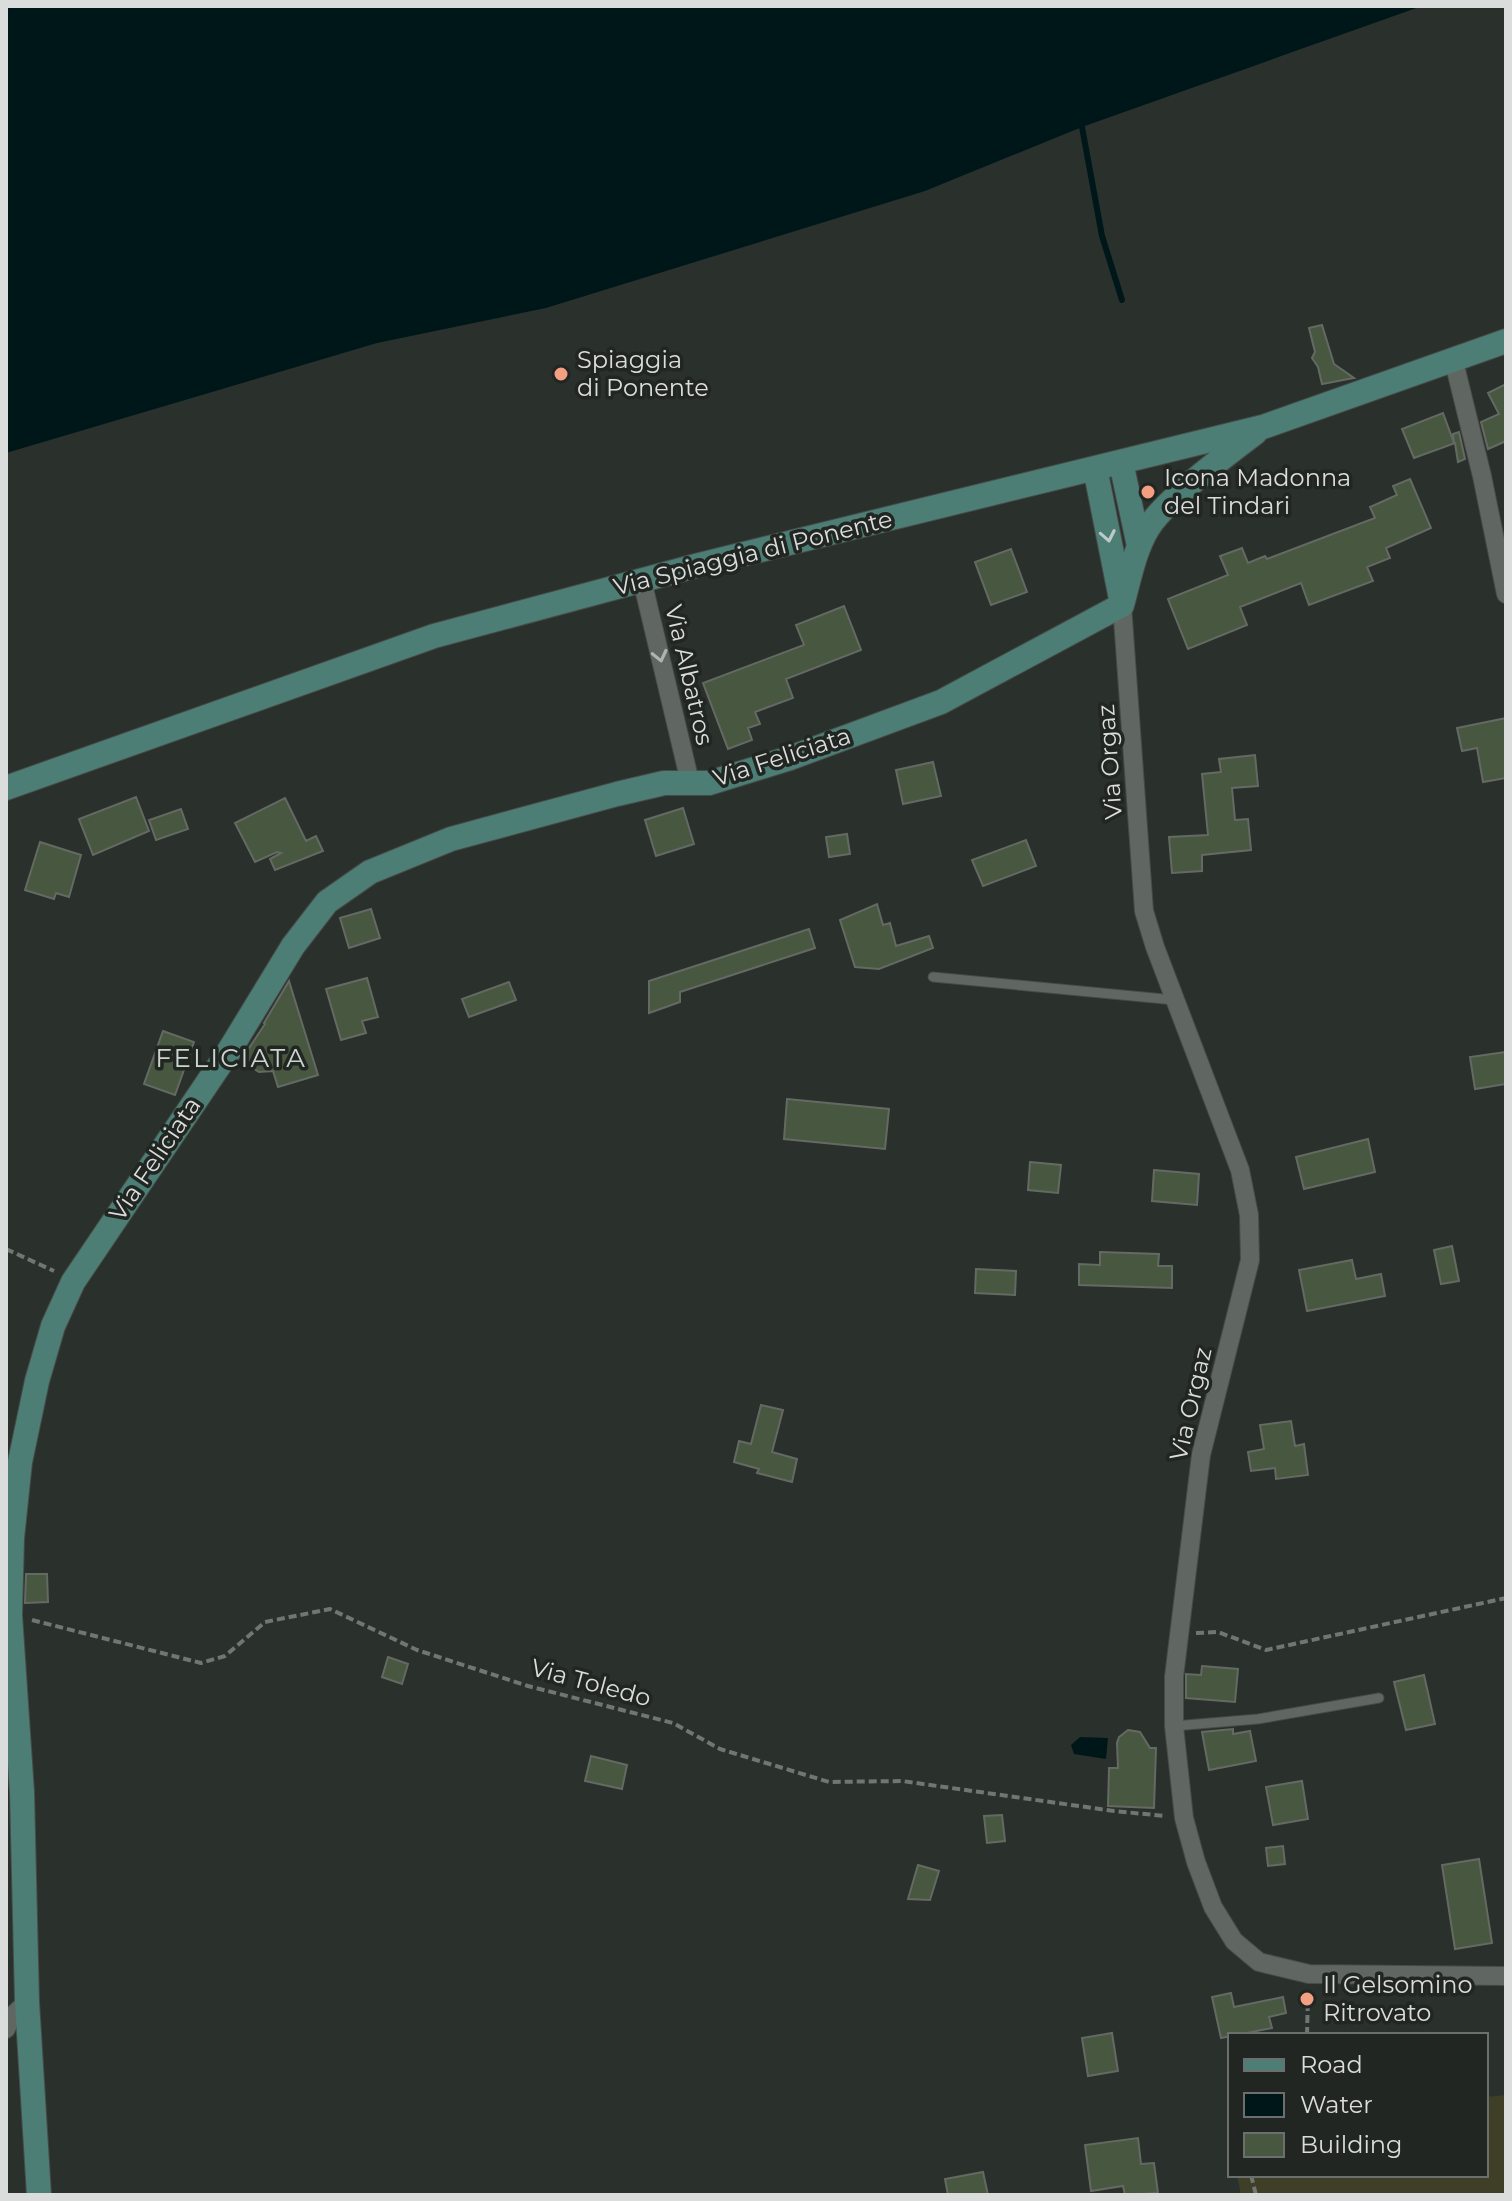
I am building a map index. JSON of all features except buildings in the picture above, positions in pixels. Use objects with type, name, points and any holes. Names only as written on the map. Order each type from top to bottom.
[{"type":"street","name":"Via Spiaggia di Ponente","points":[[6,788],[434,636],[642,580],[1263,427],[1454,362],[1506,341]]},
{"type":"street","points":[[1454,362],[1506,594]]},
{"type":"street","points":[[1122,605],[1139,546],[1149,526],[1226,455],[1263,427]]},
{"type":"street","points":[[1121,462],[1139,546]]},
{"type":"street","points":[[1095,468],[1122,605]]},
{"type":"street","name":"Via Albatros","points":[[642,580],[690,782]]},
{"type":"street","name":"Via Feliciata","points":[[39,2195],[27,2002],[22,1792],[10,1615],[12,1538],[20,1462],[37,1381],[53,1326],[73,1282],[229,1051],[293,946],[327,902],[370,872],[451,839],[664,783],[709,783],[790,758],[941,702],[1122,605]]},
{"type":"street","name":"Via Orgaz","points":[[1122,605],[1144,911],[1240,1170],[1249,1215],[1250,1260],[1201,1455],[1177,1633],[1174,1726],[1184,1818],[1196,1862],[1213,1907],[1234,1941],[1259,1962],[1309,1974],[1506,1976]]},
{"type":"street","points":[[6,2029],[11,2017],[27,2002]]},
{"type":"lane","points":[[933,977],[1175,1000]]},
{"type":"lane","points":[[1174,1726],[1258,1719],[1379,1698]]},
{"type":"path","points":[[6,1249],[73,1282]]},
{"type":"path","points":[[1177,1633],[1218,1632],[1266,1650],[1506,1598]]},
{"type":"path","name":"Via Toledo","points":[[10,1615],[201,1663],[225,1656],[265,1622],[330,1609],[417,1650],[528,1686],[673,1723],[720,1749],[829,1782],[902,1781],[1184,1818]]},
{"type":"path","points":[[1307,2033],[1309,1974]]},
{"type":"green space","points":[[1506,2095],[1506,2195],[1241,2195],[1237,2177],[1488,2177],[1488,2097]]},
{"type":"water","points":[[6,6],[1422,6],[1082,127],[925,191],[546,308],[377,343],[6,453]]},
{"type":"water","points":[[1080,1737],[1108,1738],[1106,1759],[1074,1754],[1071,1745]]},
{"type":"waterway","points":[[1082,127],[1102,236],[1122,300]]},
{"type":"place","name":"Spiaggia di Ponente","points":[[561,374]]},
{"type":"place","name":"Icona Madonna del Tindari","points":[[1148,492]]},
{"type":"place","name":"Il Gelsomino Ritrovato","points":[[1307,1999]]},
{"type":"district","name":"FELICIATA","points":[[231,1058]]}]
